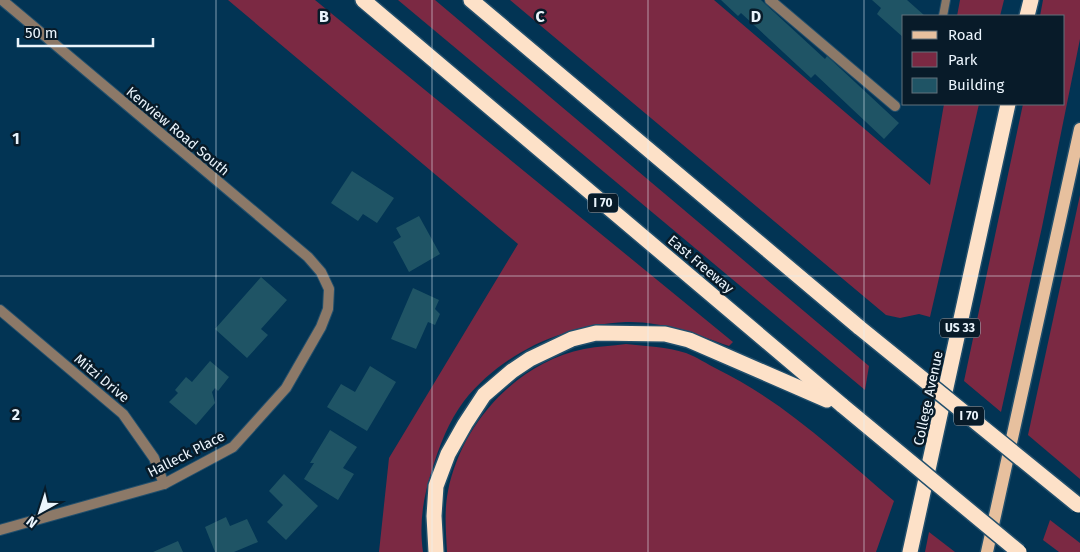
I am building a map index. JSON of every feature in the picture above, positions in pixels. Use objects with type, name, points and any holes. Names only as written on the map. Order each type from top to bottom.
[{"type":"highway","name":"East Freeway","points":[[363,0],[843,406],[1019,552]]},
{"type":"highway","name":"I 70","points":[[471,0],[860,328],[1079,505]]},
{"type":"highway","points":[[1027,15],[1031,0]]},
{"type":"highway","name":"College Avenue","points":[[910,552],[1008,105]]},
{"type":"highway","points":[[436,552],[434,516],[436,486],[448,454],[464,424],[484,395],[512,371],[530,359],[572,339],[596,333],[665,334],[689,340],[843,406]]},
{"type":"main road","points":[[987,552],[1080,129]]},
{"type":"street","name":"Kenview Road South","points":[[2,0],[308,257],[321,272],[330,289]]},
{"type":"street","points":[[770,0],[899,104]]},
{"type":"street","name":"Halleck Place","points":[[0,530],[164,484],[233,447],[286,388],[321,327],[328,309],[330,289]]},
{"type":"street","name":"Mitzi Drive","points":[[0,310],[123,414],[154,458],[164,484]]},
{"type":"lane","points":[[943,15],[946,0]]},
{"type":"green space","points":[[228,0],[315,0],[733,342],[729,346],[666,326],[626,322],[603,324],[558,335],[516,355],[497,368],[464,401],[445,434],[424,500],[421,531],[423,552],[379,552],[389,458],[518,244]]},
{"type":"green space","points":[[398,0],[435,0],[869,366],[865,390]]},
{"type":"green space","points":[[510,0],[714,0],[930,185],[944,105],[979,105],[930,317],[919,314],[900,318],[886,315]]},
{"type":"green space","points":[[960,0],[1004,0],[1000,15],[957,15]]},
{"type":"green space","points":[[1043,0],[1080,0],[1080,39],[1042,227],[1001,412],[964,381],[1023,105],[1065,105],[1065,15],[1040,15]]},
{"type":"green space","points":[[1080,195],[1080,479],[1028,435]]},
{"type":"green space","points":[[626,344],[671,349],[694,356],[765,396],[831,447],[894,501],[876,552],[447,552],[446,506],[455,466],[465,443],[479,420],[495,400],[515,382],[559,356],[589,348]]},
{"type":"green space","points":[[1050,520],[1080,543],[1080,552],[1059,552],[1043,540]]},
{"type":"green space","points":[[929,532],[955,552],[925,552]]},
{"type":"building","points":[[721,0],[761,0],[825,59],[827,56],[899,123],[884,139],[815,74],[811,78],[741,13],[738,16]]},
{"type":"building","points":[[872,0],[907,0],[924,15],[902,15],[902,36],[877,14],[881,8]]},
{"type":"building","points":[[352,171],[394,198],[377,223],[363,214],[358,221],[331,203]]},
{"type":"building","points":[[419,216],[440,254],[409,272],[393,242],[401,237],[396,228]]},
{"type":"building","points":[[261,277],[287,300],[261,329],[268,335],[247,358],[215,329]]},
{"type":"building","points":[[413,288],[439,300],[435,309],[440,314],[435,325],[428,322],[416,349],[391,339]]},
{"type":"building","points":[[210,361],[229,377],[218,391],[215,388],[212,392],[215,403],[196,425],[169,402],[178,393],[175,390],[186,377],[192,382]]},
{"type":"building","points":[[370,366],[396,382],[367,431],[327,407],[341,384],[355,392]]},
{"type":"building","points":[[330,430],[357,447],[343,468],[354,474],[338,500],[304,479],[314,463],[310,463]]},
{"type":"building","points":[[284,474],[318,506],[286,540],[267,522],[283,505],[269,491]]},
{"type":"building","points":[[226,517],[230,526],[247,519],[258,542],[234,552],[215,552],[205,527]]},
{"type":"building","points":[[178,541],[183,552],[153,552]]}]
